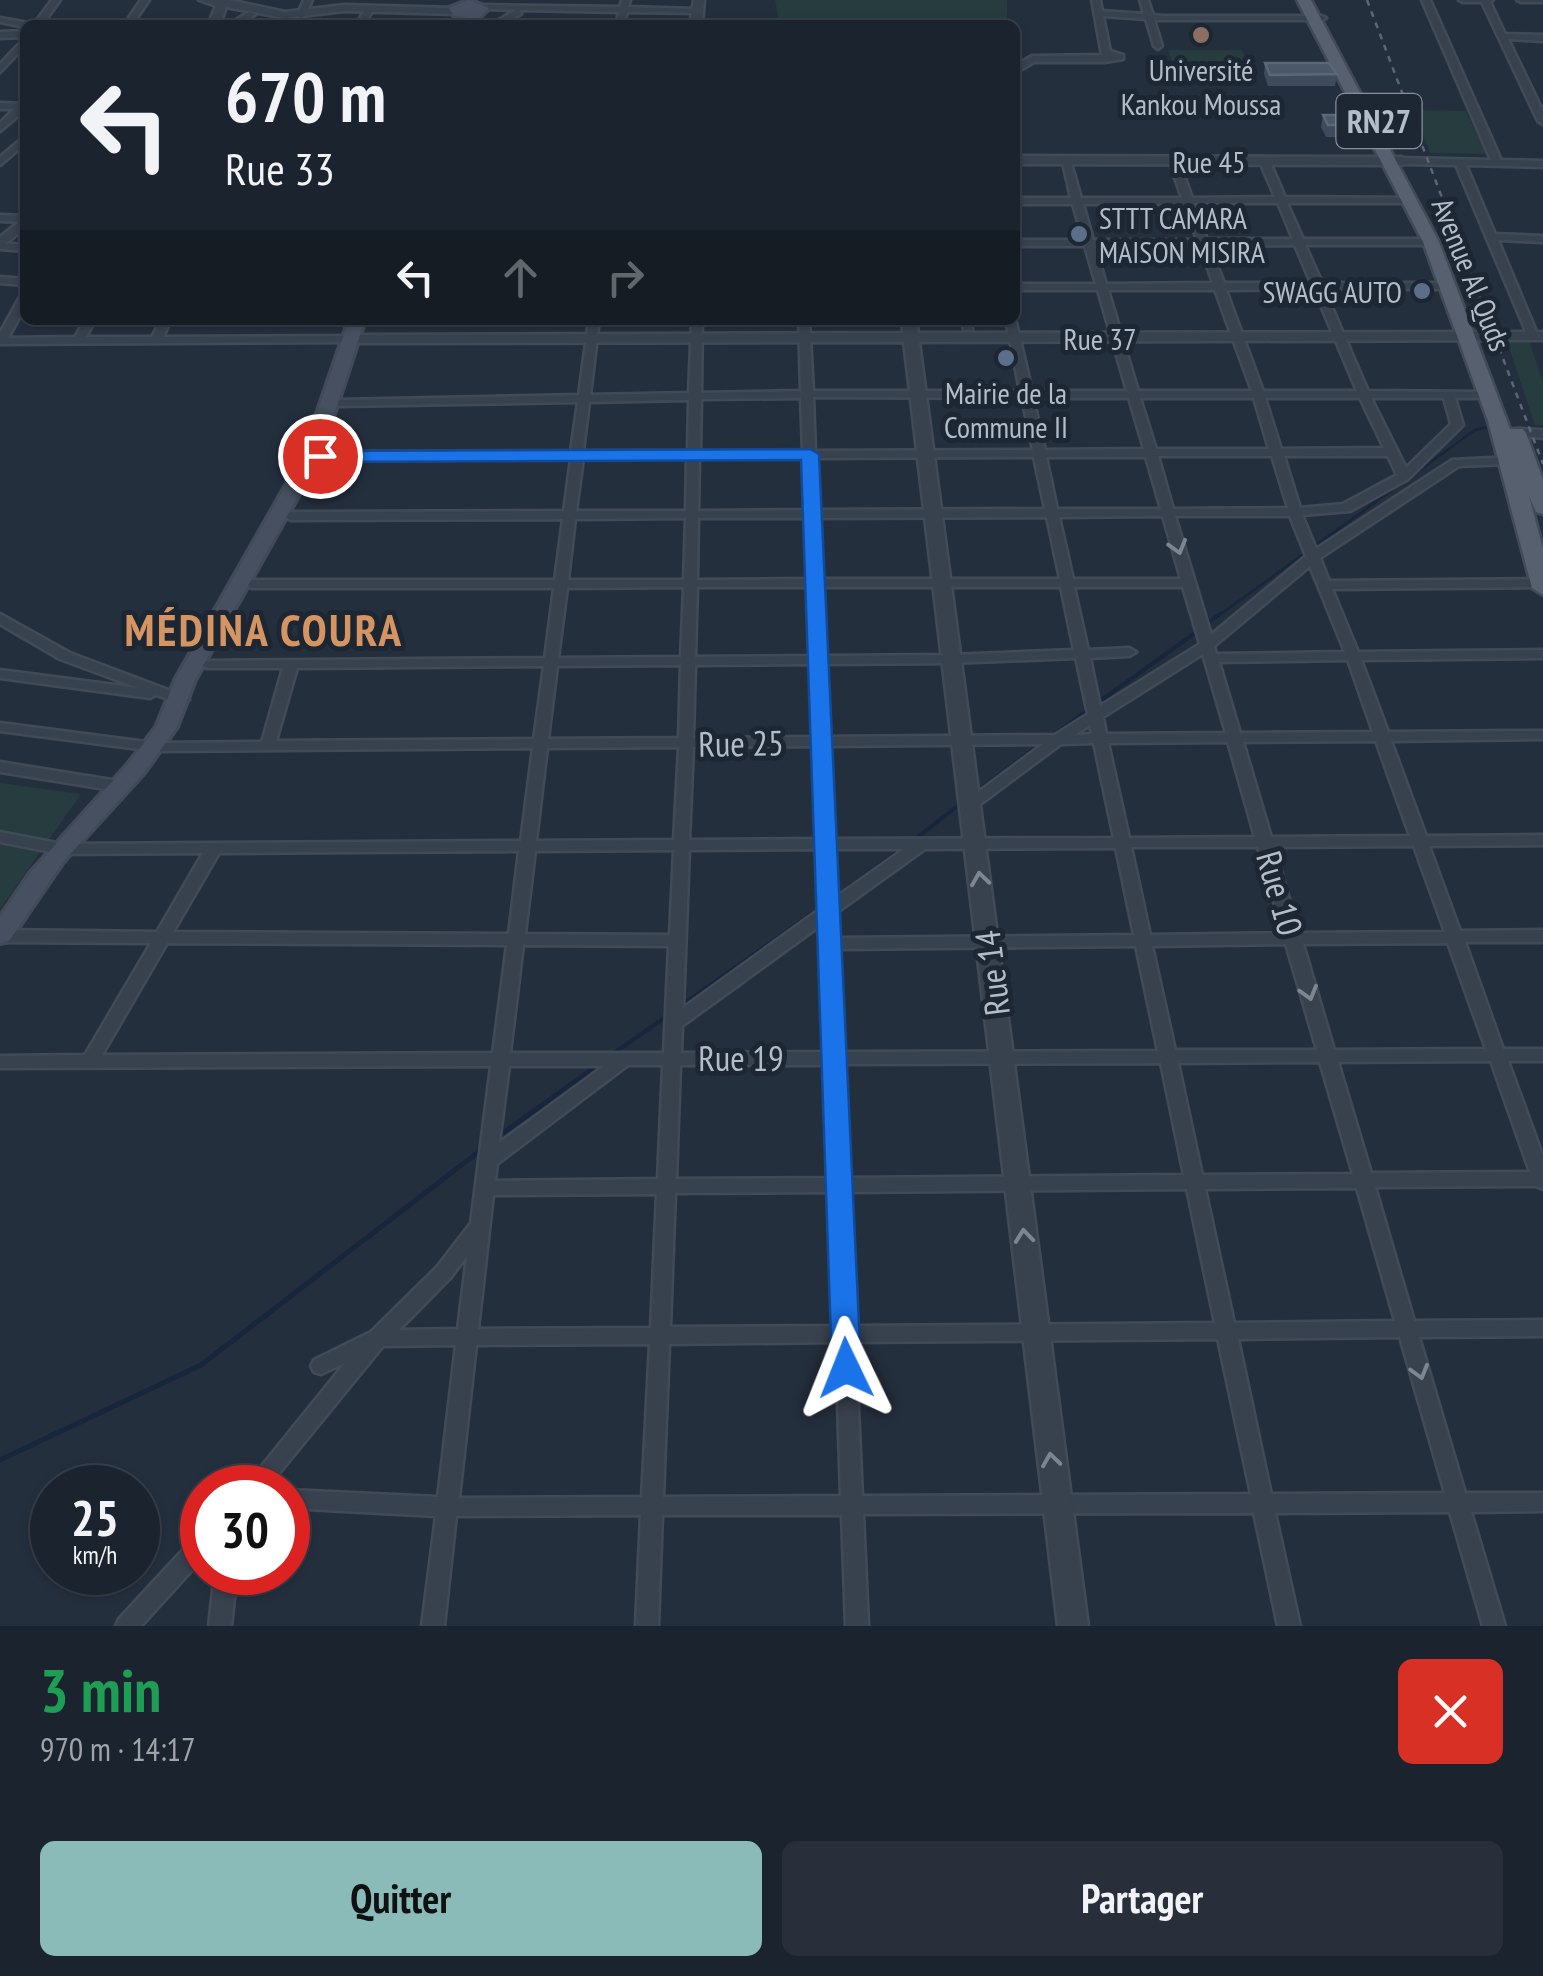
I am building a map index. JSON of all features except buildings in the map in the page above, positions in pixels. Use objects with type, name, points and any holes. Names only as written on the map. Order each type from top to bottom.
[{"type":"main road","name":"Avenue Al Quds","points":[[1313,10],[1394,161],[1429,215],[1508,427],[1543,508]]},
{"type":"main road","name":"Avenue Al Quds","points":[[1394,161],[1474,338],[1488,395],[1508,427],[1508,460],[1542,585]]},
{"type":"main road","points":[[178,695],[195,684],[207,664],[320,456],[340,403],[356,333]]},
{"type":"main road","points":[[0,935],[62,849],[154,747],[186,680],[311,457],[356,333]]},
{"type":"street","points":[[38,20],[56,0]]},
{"type":"street","points":[[183,0],[222,4],[280,18],[305,14]]},
{"type":"street","points":[[204,0],[274,15],[390,4],[468,10],[521,10],[545,5],[698,6]]},
{"type":"street","points":[[305,14],[308,0]]},
{"type":"street","points":[[1144,0],[1158,46]]},
{"type":"street","points":[[1156,0],[1162,15]]},
{"type":"street","points":[[1426,0],[1497,162]]},
{"type":"street","points":[[1464,0],[1487,0],[1539,103],[1543,121]]},
{"type":"street","points":[[1521,0],[1543,0]]},
{"type":"street","points":[[363,20],[370,8]]},
{"type":"street","points":[[1020,67],[1032,59],[1110,56],[1101,9],[1150,17],[1313,10]]},
{"type":"street","points":[[503,20],[521,10]]},
{"type":"street","points":[[241,20],[252,14]]},
{"type":"street","points":[[1503,36],[1543,38]]},
{"type":"street","points":[[2,64],[20,45]]},
{"type":"street","points":[[0,128],[20,109]]},
{"type":"street","points":[[0,162],[4,154]]},
{"type":"street","name":"Rue 45","points":[[1020,160],[1394,161]]},
{"type":"street","name":"Rue 10","points":[[1065,160],[1494,1626]]},
{"type":"street","points":[[485,1188],[1543,1180],[1353,656],[1295,512],[1259,396],[1174,161]]},
{"type":"street","points":[[1394,161],[1543,164]]},
{"type":"street","points":[[1459,161],[1538,336]]},
{"type":"street","points":[[1264,162],[1364,395],[1404,476]]},
{"type":"street","points":[[1020,200],[1410,200]]},
{"type":"street","points":[[0,245],[20,225]]},
{"type":"street","points":[[1491,237],[1543,239]]},
{"type":"street","points":[[1020,243],[1431,242]]},
{"type":"street","points":[[1020,288],[1448,286]]},
{"type":"street","points":[[0,357],[20,309]]},
{"type":"street","points":[[79,341],[87,325]]},
{"type":"street","points":[[156,340],[164,325]]},
{"type":"street","points":[[433,1626],[594,325]]},
{"type":"street","points":[[647,1626],[686,744],[697,325]]},
{"type":"street","points":[[804,325],[857,1626]]},
{"type":"street","name":"Rue 14","points":[[910,325],[1073,1626]]},
{"type":"street","points":[[1013,329],[1289,1626]]},
{"type":"street","name":"Rue 37","points":[[356,333],[592,341],[912,339],[1013,329],[1117,338],[1538,336]]},
{"type":"street","points":[[5,341],[356,333]]},
{"type":"street","points":[[340,403],[807,394],[1488,395]]},
{"type":"street","points":[[290,516],[1295,512],[1346,508],[1404,476],[1456,425],[1449,396]]},
{"type":"street","points":[[1508,427],[1543,434]]},
{"type":"street","points":[[320,456],[1392,452]]},
{"type":"street","points":[[970,805],[1095,715],[1209,652],[1314,556],[1456,463],[1508,460]]},
{"type":"street","points":[[252,584],[1189,583]]},
{"type":"street","points":[[1324,584],[1542,585]]},
{"type":"street","points":[[0,618],[65,656],[178,695]]},
{"type":"street","points":[[207,664],[951,659],[1129,652]]},
{"type":"street","points":[[1209,652],[1353,656],[1543,654]]},
{"type":"street","points":[[268,746],[291,664]]},
{"type":"street","points":[[0,674],[178,695]]},
{"type":"street","name":"Rue 25","points":[[0,727],[154,747],[1543,736]]},
{"type":"street","points":[[0,768],[118,786]]},
{"type":"street","points":[[0,837],[62,849],[1543,840]]},
{"type":"street","points":[[674,1024],[828,908],[922,844]]},
{"type":"street","points":[[90,1061],[214,848]]},
{"type":"street","points":[[0,935],[677,941]]},
{"type":"street","points":[[829,944],[1543,936]]},
{"type":"street","name":"Rue 19","points":[[0,1062],[1543,1055]]},
{"type":"street","points":[[488,1161],[620,1058]]},
{"type":"street","points":[[273,1465],[378,1338],[444,1272],[482,1224]]},
{"type":"street","points":[[321,1366],[378,1338],[1543,1328]]},
{"type":"street","points":[[310,1499],[447,1508],[1543,1502]]},
{"type":"street","points":[[127,1626],[180,1569]]},
{"type":"street","points":[[220,1626],[223,1595]]},
{"type":"green space","points":[[775,0],[1007,0],[1007,20],[779,20]]},
{"type":"green space","points":[[1168,50],[1242,50],[1251,70],[1175,70]]},
{"type":"green space","points":[[1413,110],[1466,111],[1486,154],[1430,153]]},
{"type":"green space","points":[[1506,338],[1528,338],[1543,382],[1543,425],[1535,425]]},
{"type":"green space","points":[[0,783],[81,794],[0,909]]},
{"type":"waterway","points":[[1218,616],[1475,430],[1492,426]]},
{"type":"waterway","points":[[1506,427],[1543,429]]},
{"type":"waterway","points":[[1205,625],[1221,613]]},
{"type":"waterway","points":[[1096,704],[1198,631]]},
{"type":"waterway","points":[[1051,737],[1088,710]]},
{"type":"waterway","points":[[975,793],[1043,742]]},
{"type":"waterway","points":[[911,842],[963,802]]},
{"type":"waterway","points":[[834,898],[904,847]]},
{"type":"waterway","points":[[679,1007],[823,906]]},
{"type":"waterway","points":[[614,1053],[667,1016]]},
{"type":"waterway","points":[[496,1138],[598,1065]]},
{"type":"waterway","points":[[0,1460],[201,1365],[481,1150]]},
{"type":"railway","points":[[1367,0],[1543,464]]},
{"type":"place","name":"Université Kankou Moussa","points":[[1201,35]]},
{"type":"place","name":"STTT CAMARA MAISON MISIRA","points":[[1079,234]]},
{"type":"place","name":"SWAGG AUTO","points":[[1422,291]]},
{"type":"place","name":"Mairie de la Commune II","points":[[1006,358]]},
{"type":"district","name":"MÉDINA COURA","points":[[264,629]]},
{"type":"route","points":[[320,456],[810,454],[846,1368]]}]
